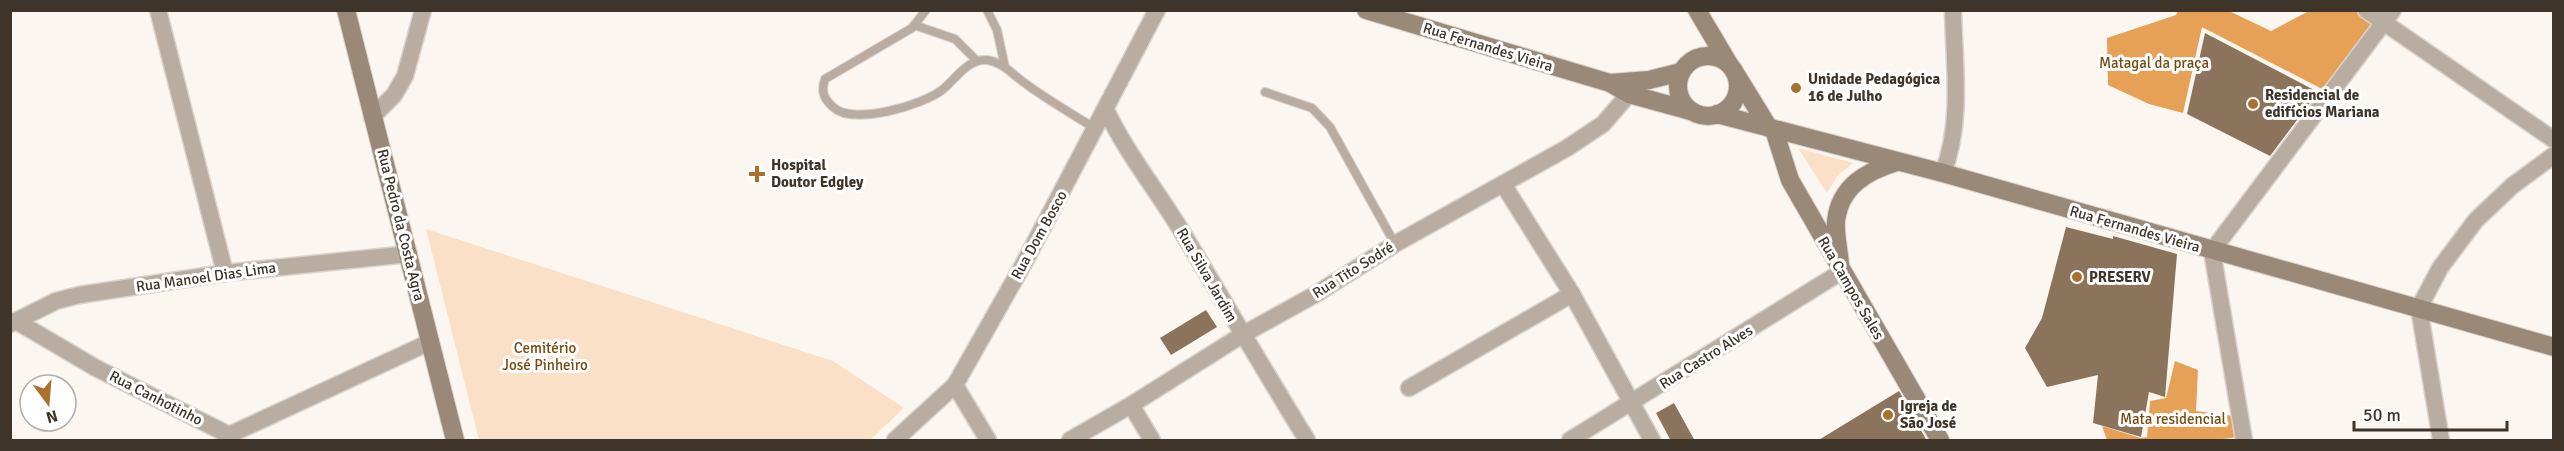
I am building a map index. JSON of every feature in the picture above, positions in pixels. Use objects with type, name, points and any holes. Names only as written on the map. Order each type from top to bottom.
[{"type":"street","points":[[158,10],[225,273]]},
{"type":"street","name":"Rua Pedro da Costa Agra","points":[[346,10],[455,441]]},
{"type":"street","points":[[372,117],[400,86],[423,10]]},
{"type":"street","name":"Rua Dom Bosco","points":[[895,441],[955,385],[1096,129],[1157,10]]},
{"type":"street","name":"Rua Fernandes Vieira","points":[[1365,10],[1610,83],[1629,94],[1691,111]]},
{"type":"street","points":[[1943,173],[1950,154],[1956,124],[1953,10]]},
{"type":"street","points":[[2366,10],[2388,16],[2553,140]]},
{"type":"street","name":"Rua Campos Sales","points":[[1699,14],[1700,56]]},
{"type":"street","name":"Rua Campos Sales","points":[[1699,14],[1772,129],[1790,180],[1940,441]]},
{"type":"street","points":[[2244,441],[2212,252],[2388,16]]},
{"type":"street","points":[[1700,56],[1711,56],[1733,69],[1737,94],[1732,103],[1717,114],[1703,115],[1691,111],[1684,105],[1678,89],[1681,72],[1692,60],[1700,56]]},
{"type":"street","name":"Rua Fernandes Vieira","points":[[1610,83],[1649,80],[1681,72]]},
{"type":"street","name":"Rua Tito Sodré","points":[[1070,441],[1242,335],[1316,294],[1395,244],[1592,132],[1629,94]]},
{"type":"street","name":"Rua Silva Jardim","points":[[1106,110],[1117,133],[1178,226],[1307,441]]},
{"type":"street","name":"Rua Fernandes Vieira","points":[[1717,114],[1943,173],[2212,252],[2553,347]]},
{"type":"street","points":[[2441,441],[2419,308],[2440,267],[2476,220],[2512,186],[2553,156]]},
{"type":"street","points":[[1841,272],[1836,221],[1841,205],[1848,193],[1866,173],[1899,162]]},
{"type":"street","points":[[1503,184],[1572,294],[1652,441]]},
{"type":"street","name":"Rua Manoel Dias Lima","points":[[13,322],[56,301],[79,295],[225,273],[409,254]]},
{"type":"street","name":"Rua Castro Alves","points":[[1570,441],[1841,272]]},
{"type":"street","points":[[1409,388],[1572,294]]},
{"type":"street","name":"Rua Canhotinho","points":[[13,322],[227,438],[430,342]]},
{"type":"street","points":[[955,385],[988,441]]},
{"type":"street","points":[[1131,405],[1152,441]]},
{"type":"lane","points":[[926,10],[914,26],[825,79],[822,90],[825,99],[835,110],[858,115],[911,105],[941,91],[976,61],[987,60],[1005,66],[1026,84],[1096,129]]},
{"type":"lane","points":[[987,10],[997,30],[1005,66]]},
{"type":"lane","points":[[914,26],[955,39],[976,61]]},
{"type":"lane","points":[[1265,92],[1312,108],[1330,127],[1395,244]]},
{"type":"green space","name":"Matagal da praça","points":[[2178,11],[2229,11],[2271,31],[2309,11],[2356,11],[2376,24],[2326,91],[2202,27],[2183,113],[2149,104],[2108,85],[2107,38],[2176,15]]},
{"type":"green space","points":[[1798,148],[1853,163],[1838,175],[1827,193]]},
{"type":"green space","name":"Cemitério José Pinheiro","points":[[426,229],[833,361],[904,408],[870,440],[479,440]]},
{"type":"green space","name":"Mata residencial","points":[[2175,361],[2198,370],[2196,411],[2234,416],[2237,437],[2216,440],[2107,440],[2102,426],[2141,438],[2147,437],[2150,401],[2166,398]]},
{"type":"building","name":"Residencial de edifícios Mariana","points":[[2205,33],[2318,92],[2270,156],[2187,114]]},
{"type":"building","points":[[2066,227],[2113,239],[2113,236],[2177,254],[2165,397],[2149,392],[2141,437],[2093,423],[2098,375],[2047,387],[2025,348],[2042,318]]},
{"type":"building","points":[[1206,310],[1217,327],[1171,355],[1160,338]]},
{"type":"building","name":"Igreja de São José","points":[[1899,391],[1927,441],[1817,441]]},
{"type":"building","points":[[1674,403],[1695,441],[1671,441],[1656,413]]},
{"type":"place","name":"Unidade Pedagógica 16 de Julho","points":[[1796,88]]},
{"type":"place","name":"Residencial de edifícios Mariana","points":[[2253,104]]},
{"type":"place","name":"Hospital Doutor Edgley","points":[[757,174]]},
{"type":"place","name":"PRESERV","points":[[2077,277]]},
{"type":"place","name":"Igreja de São José","points":[[1888,415]]}]
